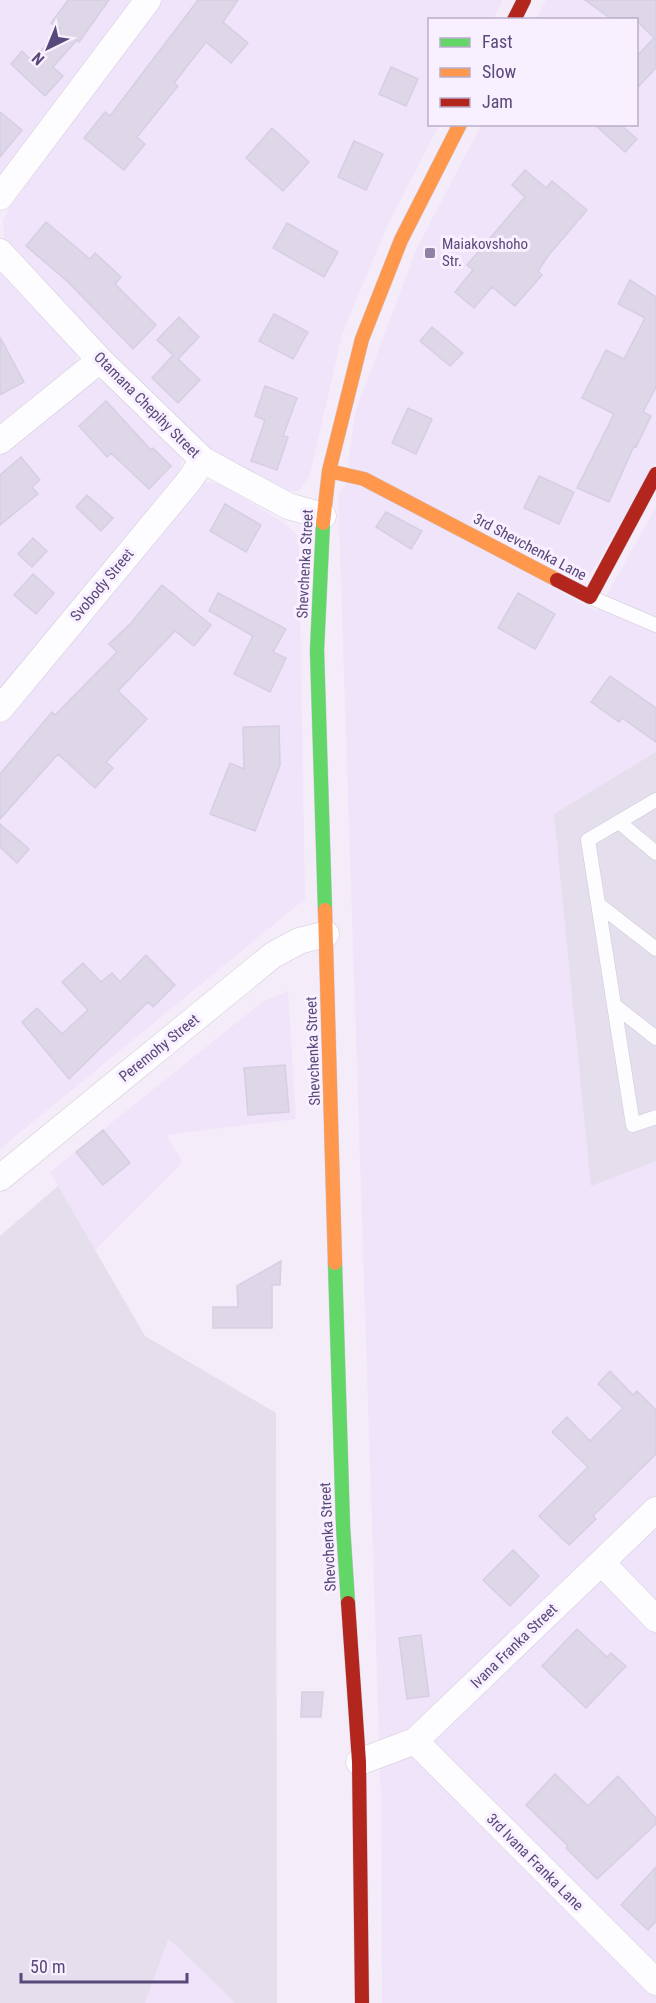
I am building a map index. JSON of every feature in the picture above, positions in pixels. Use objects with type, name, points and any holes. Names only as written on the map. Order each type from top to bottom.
[{"type":"main road","points":[[515,18],[524,0]]},
{"type":"main road","name":"Shevchenka Street","points":[[362,2003],[359,1762],[343,1526],[317,650],[323,516],[328,471],[362,339],[401,240],[459,126]]},
{"type":"main road","name":"3rd Shevchenka Lane","points":[[328,471],[364,479],[590,597],[656,474]]},
{"type":"street","points":[[0,197],[148,0]]},
{"type":"street","name":"Otamana Chepihy Street","points":[[0,252],[100,360],[203,460],[288,506],[323,516]]},
{"type":"street","points":[[0,441],[100,360]]},
{"type":"street","name":"Svobody Street","points":[[0,709],[189,481],[203,460]]},
{"type":"street","name":"Peremohy Street","points":[[0,1178],[273,955],[299,941],[326,934]]},
{"type":"street","name":"Ivana Franka Street","points":[[359,1762],[415,1741],[656,1510]]},
{"type":"street","points":[[602,1563],[656,1619]]},
{"type":"street","name":"3rd Ivana Franka Lane","points":[[415,1741],[656,1982]]},
{"type":"lane","points":[[590,597],[656,625]]},
{"type":"lane","points":[[656,800],[588,840],[633,1125],[656,1117]]},
{"type":"lane","points":[[619,822],[656,853]]},
{"type":"lane","points":[[598,904],[656,949]]},
{"type":"lane","points":[[614,1005],[656,1038]]},
{"type":"shaded area","points":[[0,0],[133,0],[0,176]]},
{"type":"shaded area","points":[[163,0],[503,0],[494,18],[428,18],[428,126],[438,126],[385,231],[342,335],[310,475],[300,490],[291,492],[222,461],[206,450],[4,243],[3,220],[10,207]]},
{"type":"shaded area","points":[[546,0],[656,0],[656,462],[586,582],[348,466],[355,412],[416,250],[480,126],[638,126],[638,18],[537,18]]},
{"type":"shaded area","points":[[0,270],[77,352],[77,364],[95,380],[104,381],[174,448],[181,459],[180,475],[198,488],[204,482],[219,483],[284,523],[299,537],[305,899],[0,1149]]},
{"type":"shaded area","points":[[347,483],[381,492],[597,612],[656,507],[656,2003],[382,2003],[381,1799],[338,494]]},
{"type":"shaded area","points":[[656,752],[656,1161],[591,1186],[554,814]]},
{"type":"shaded area","points":[[288,991],[296,1119],[166,1135],[183,1162],[95,1250],[50,1172],[262,1002]]},
{"type":"shaded area","points":[[58,1186],[145,1336],[276,1413],[277,2003],[235,2003],[168,1940],[145,2003],[0,2003],[0,1236]]},
{"type":"shaded area","points":[[167,1940],[179,1948],[235,2003],[145,2003]]},
{"type":"building","points":[[68,0],[109,0],[79,42],[77,40],[53,67],[63,76],[45,96],[11,64],[22,51],[32,61],[61,29],[51,23]]},
{"type":"building","points":[[198,0],[238,0],[223,22],[248,43],[231,63],[206,42],[174,83],[178,86],[137,137],[145,144],[124,170],[84,138],[105,112],[110,116]]},
{"type":"building","points":[[585,0],[656,0],[656,68],[638,87],[638,55],[654,38],[638,22],[638,18],[610,18]]},
{"type":"building","points":[[391,67],[418,79],[406,106],[379,94]]},
{"type":"building","points":[[0,112],[22,130],[0,157]]},
{"type":"building","points":[[596,126],[622,126],[637,139],[625,152]]},
{"type":"building","points":[[272,128],[309,162],[283,191],[246,158]]},
{"type":"building","points":[[354,141],[383,154],[366,190],[338,177]]},
{"type":"building","points":[[525,170],[546,188],[552,181],[587,210],[548,256],[538,271],[542,275],[515,306],[492,287],[474,308],[455,292],[473,270],[467,265],[525,197],[512,185]]},
{"type":"building","points":[[46,222],[90,259],[95,253],[121,277],[115,284],[156,325],[133,349],[68,282],[26,246]]},
{"type":"building","points":[[287,223],[338,252],[324,277],[273,248]]},
{"type":"building","points":[[630,280],[656,297],[656,387],[643,412],[651,416],[636,447],[634,446],[609,502],[577,488],[614,414],[582,398],[606,350],[624,359],[645,318],[618,304]]},
{"type":"building","points":[[274,314],[308,332],[293,359],[259,341]]},
{"type":"building","points":[[179,317],[199,337],[178,359],[200,380],[178,403],[152,378],[173,355],[157,340]]},
{"type":"building","points":[[432,327],[463,353],[450,366],[420,341]]},
{"type":"building","points":[[0,337],[24,382],[0,395]]},
{"type":"building","points":[[265,386],[297,398],[283,436],[288,437],[277,470],[251,461],[265,420],[255,416]]},
{"type":"building","points":[[106,401],[151,450],[153,448],[171,466],[149,489],[111,453],[107,457],[79,426]]},
{"type":"building","points":[[408,408],[432,419],[416,454],[392,443]]},
{"type":"building","points":[[21,457],[40,480],[32,487],[38,494],[0,525],[0,475]]},
{"type":"building","points":[[539,476],[574,492],[559,524],[524,508]]},
{"type":"building","points":[[87,495],[113,518],[101,531],[76,507]]},
{"type":"building","points":[[225,504],[261,525],[246,552],[210,531]]},
{"type":"building","points":[[386,512],[422,531],[411,549],[376,527]]},
{"type":"building","points":[[33,538],[47,551],[32,567],[18,554]]},
{"type":"building","points":[[33,574],[54,593],[36,614],[14,595]]},
{"type":"building","points":[[162,585],[211,625],[194,646],[175,631],[118,691],[147,719],[106,762],[113,768],[95,788],[58,754],[0,819],[0,774],[52,712],[55,715],[117,652],[109,644],[131,623]]},
{"type":"building","points":[[218,593],[286,629],[273,652],[286,658],[270,692],[234,674],[253,636],[209,611]]},
{"type":"building","points":[[518,593],[555,614],[535,649],[498,628]]},
{"type":"building","points":[[610,676],[656,708],[656,742],[622,718],[619,722],[591,702]]},
{"type":"building","points":[[279,726],[280,765],[255,831],[210,814],[230,763],[244,769],[243,727]]},
{"type":"building","points":[[0,824],[29,849],[17,863],[0,847]]},
{"type":"building","points":[[146,955],[175,985],[153,1007],[148,1002],[69,1079],[22,1022],[37,1008],[62,1034],[88,1010],[62,982],[83,963],[101,982],[112,973],[120,982]]},
{"type":"building","points":[[285,1065],[289,1112],[248,1115],[244,1068]]},
{"type":"building","points":[[103,1130],[130,1163],[103,1185],[76,1152]]},
{"type":"building","points":[[281,1261],[280,1285],[272,1285],[272,1328],[213,1328],[213,1307],[238,1307],[237,1286]]},
{"type":"building","points":[[610,1371],[633,1395],[637,1391],[656,1410],[656,1454],[593,1516],[596,1519],[569,1545],[539,1516],[588,1467],[552,1432],[567,1417],[590,1441],[623,1408],[598,1384]]},
{"type":"building","points":[[513,1550],[539,1576],[510,1606],[483,1580]]},
{"type":"building","points":[[577,1629],[607,1657],[611,1653],[626,1666],[586,1708],[542,1666]]},
{"type":"building","points":[[421,1635],[429,1696],[407,1699],[399,1638]]},
{"type":"building","points":[[302,1692],[323,1692],[321,1717],[301,1717]]},
{"type":"building","points":[[555,1774],[588,1806],[618,1776],[656,1818],[656,1824],[597,1879],[566,1848],[568,1846],[526,1805]]},
{"type":"building","points":[[656,1867],[656,1921],[648,1930],[621,1905]]},
{"type":"traffic: fast","points":[[323,523],[317,650],[325,910]]},
{"type":"traffic: fast","points":[[335,1263],[343,1526],[348,1603]]},
{"type":"traffic: slow","points":[[323,523],[329,471],[362,339],[401,240],[459,126]]},
{"type":"traffic: slow","points":[[329,471],[364,479],[557,580]]},
{"type":"traffic: slow","points":[[325,910],[335,1263]]},
{"type":"traffic: jam","points":[[515,18],[524,0]]},
{"type":"traffic: jam","points":[[557,580],[590,597],[656,474]]},
{"type":"traffic: jam","points":[[348,1603],[359,1762],[362,2003]]},
{"type":"place","name":"Maiakovshoho Str.","points":[[430,253]]}]
